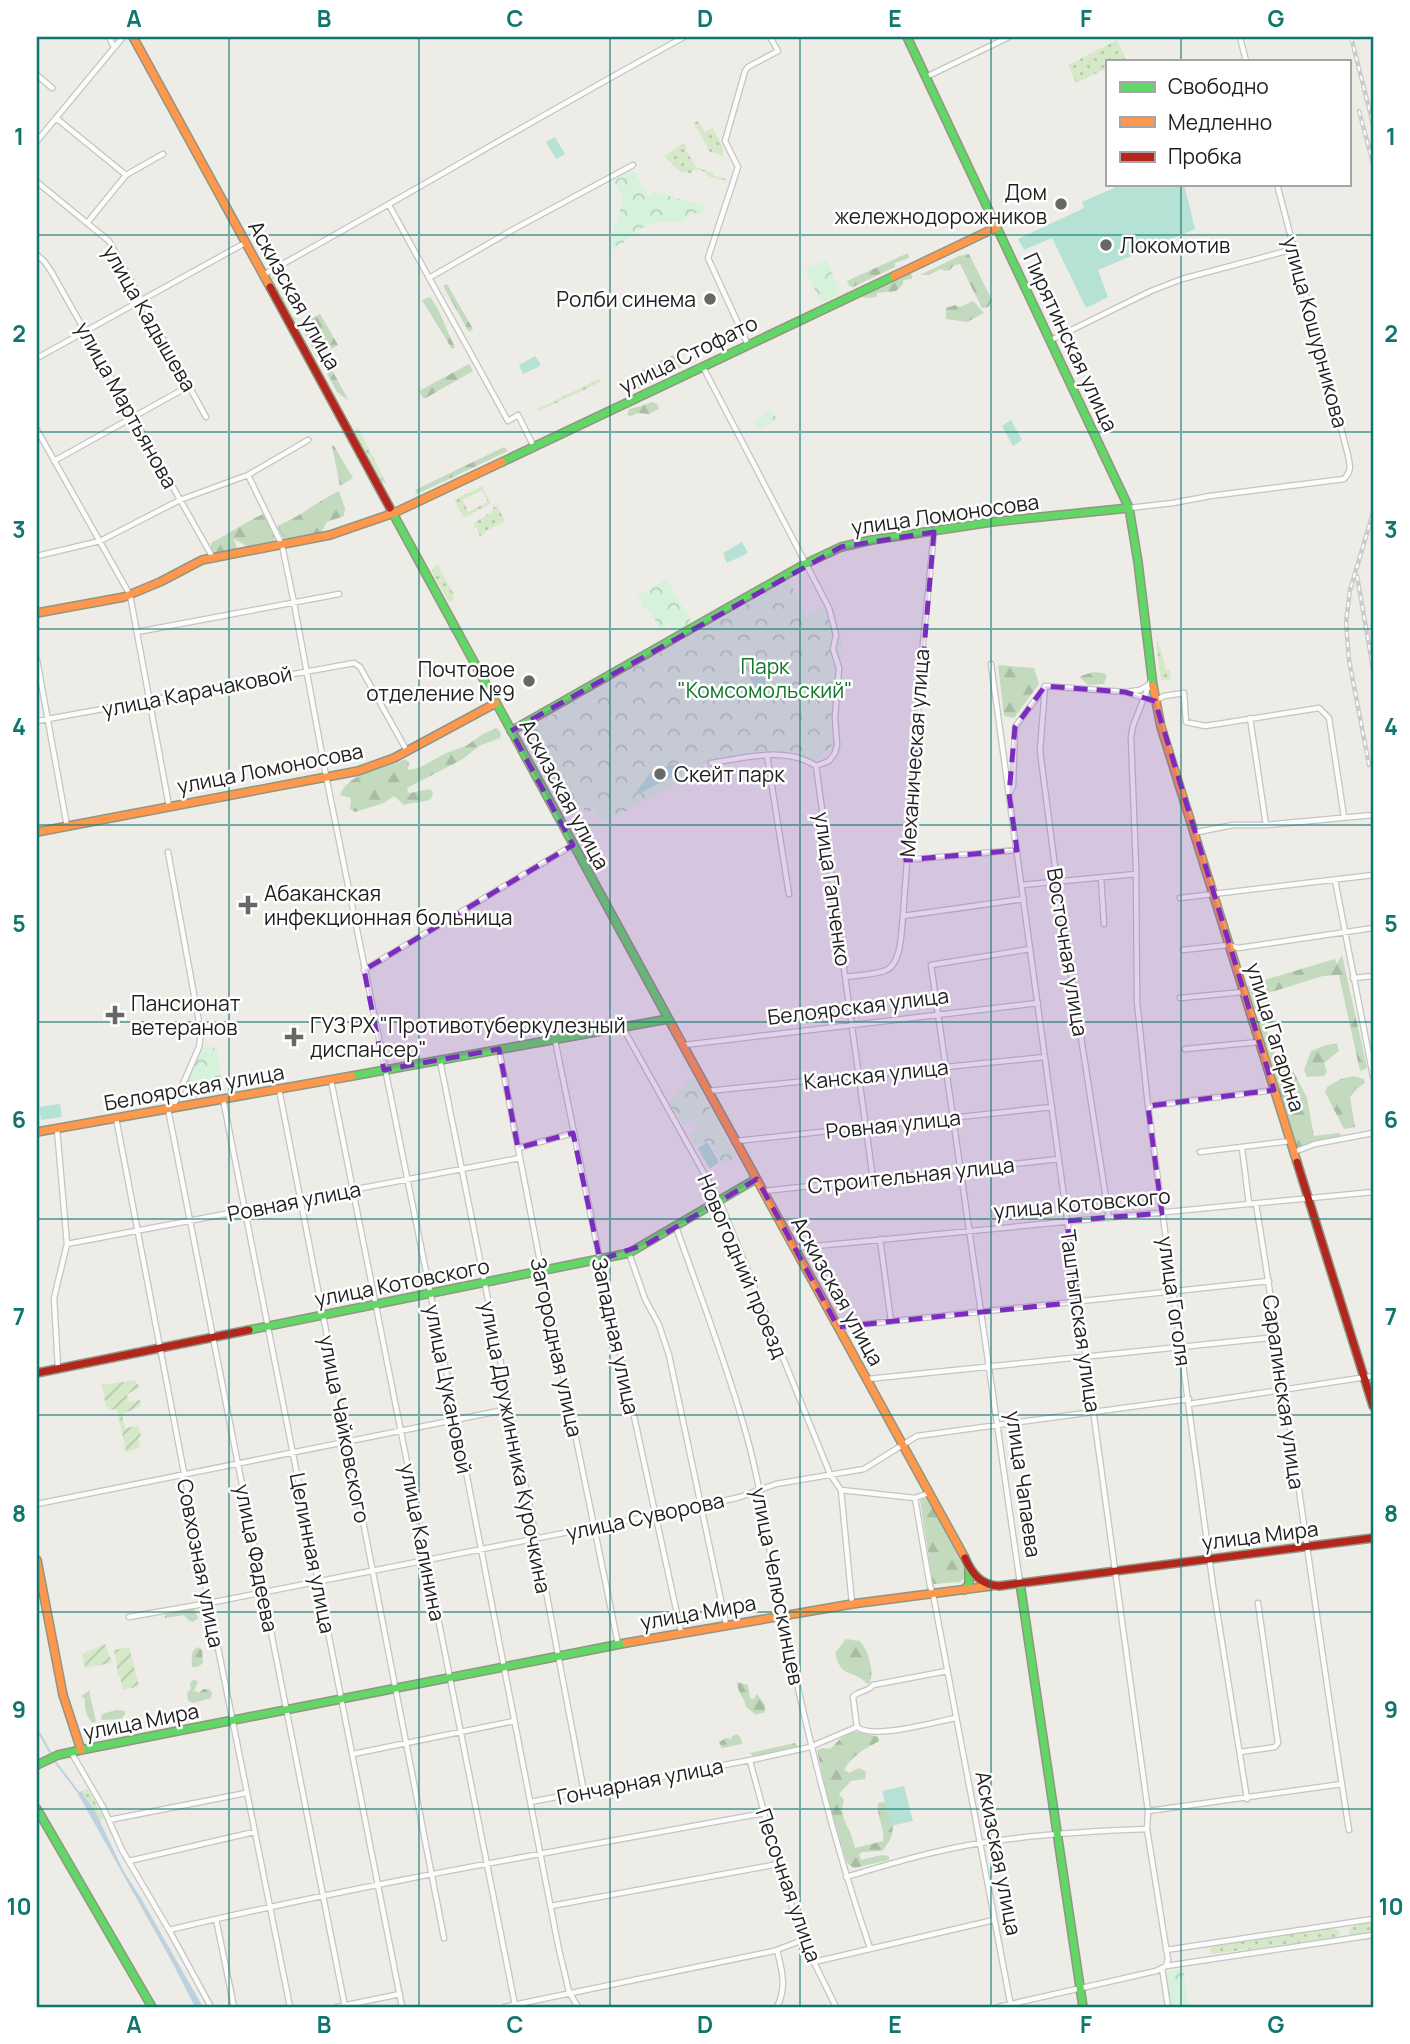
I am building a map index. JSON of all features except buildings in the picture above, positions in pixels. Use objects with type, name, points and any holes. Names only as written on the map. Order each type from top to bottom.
[{"type":"street","points":[[109,37],[114,47]]},
{"type":"street","points":[[37,141],[123,37]]},
{"type":"street","name":"Аскизская улица","points":[[133,37],[572,845],[964,1555],[968,1567]]},
{"type":"street","points":[[263,275],[684,37]]},
{"type":"street","points":[[748,345],[708,258],[737,167],[725,141],[738,94],[748,67],[778,51],[770,37]]},
{"type":"street","name":"Пирятинская улица","points":[[907,37],[1129,508],[1136,546],[1151,681]]},
{"type":"street","points":[[926,77],[1009,37]]},
{"type":"street","points":[[1240,37],[1246,60]]},
{"type":"street","points":[[37,75],[52,88]]},
{"type":"street","points":[[56,118],[126,175]]},
{"type":"street","name":"улица Кадышева","points":[[88,223],[126,175],[163,154]]},
{"type":"street","points":[[429,278],[633,165]]},
{"type":"street","name":"улица Кадышева","points":[[37,182],[109,241],[206,417]]},
{"type":"street","name":"улица Кошурникова","points":[[1278,186],[1351,467],[1344,479]]},
{"type":"street","points":[[389,205],[508,421],[518,415],[534,447]]},
{"type":"street","name":"улица Стофато","points":[[37,613],[130,595],[202,560],[352,529],[394,513],[997,227]]},
{"type":"street","points":[[37,358],[246,243]]},
{"type":"street","points":[[1051,340],[1151,291],[1184,278],[1294,249]]},
{"type":"street","name":"улица Мартьянова","points":[[37,255],[51,271],[213,558]]},
{"type":"street","points":[[703,366],[821,590],[836,635],[833,649],[839,668],[835,717],[837,745],[829,761],[816,766],[794,756],[767,755],[711,763]]},
{"type":"street","points":[[54,461],[189,386]]},
{"type":"street","points":[[37,429],[130,595],[169,806]]},
{"type":"street","points":[[37,556],[100,541],[180,500],[248,475],[308,440]]},
{"type":"street","name":"улица Цукановой","points":[[248,475],[282,545],[540,1854],[569,1993],[578,2007]]},
{"type":"street","name":"улица Ломоносова","points":[[512,731],[805,564],[841,547],[992,522],[1173,503],[1344,479]]},
{"type":"street","name":"Механическая улица","points":[[845,977],[886,971],[894,964],[897,955],[903,916],[933,532]]},
{"type":"street","points":[[137,632],[339,594]]},
{"type":"street","points":[[37,660],[67,826]]},
{"type":"street","name":"улица Карачаковой","points":[[37,721],[307,670],[358,664],[407,751]]},
{"type":"street","name":"Таштыпская улица","points":[[992,664],[1148,1811],[1147,1829],[1168,1960],[1164,1967],[1168,2007]]},
{"type":"street","points":[[1009,794],[1013,786],[1015,727],[1045,686],[1125,692],[1140,690],[1151,681]]},
{"type":"street","name":"улица Гоголя","points":[[1151,681],[1131,737],[1137,1002],[1162,1213],[1210,1559],[1247,1799]]},
{"type":"street","name":"улица Гагарина","points":[[1151,681],[1193,833],[1373,1406]]},
{"type":"street","name":"Восточная улица","points":[[1045,686],[1040,751],[1057,882],[1109,1218]]},
{"type":"street","points":[[1125,692],[1155,701],[1164,696],[1184,693],[1186,722],[1205,726],[1320,708],[1329,718],[1344,817]]},
{"type":"street","name":"улица Ломоносова","points":[[37,832],[375,766],[496,703]]},
{"type":"street","points":[[1250,718],[1266,825]]},
{"type":"street","points":[[767,755],[789,894]]},
{"type":"street","name":"улица Гапченко","points":[[816,766],[873,1179]]},
{"type":"street","points":[[1193,833],[1233,825],[1266,825],[1373,815]]},
{"type":"street","points":[[365,970],[572,845]]},
{"type":"street","points":[[906,860],[1017,850]]},
{"type":"street","points":[[168,852],[201,1033],[199,1047],[170,1108]]},
{"type":"street","points":[[1022,885],[1136,874]]},
{"type":"street","points":[[1180,898],[1373,875]]},
{"type":"street","points":[[1101,878],[1104,924]]},
{"type":"street","points":[[1335,880],[1373,1076]]},
{"type":"street","points":[[903,916],[1024,899]]},
{"type":"street","points":[[1183,950],[1228,945],[1238,948],[1373,928]]},
{"type":"street","name":"улица Чапаева","points":[[1030,950],[931,965],[1083,2007]]},
{"type":"street","points":[[1353,978],[1373,976]]},
{"type":"street","points":[[1180,998],[1243,992]]},
{"type":"street","name":"Белоярская улица","points":[[682,1045],[1038,1003]]},
{"type":"street","name":"Белоярская улица","points":[[37,1132],[668,1019]]},
{"type":"street","name":"Новогодний проезд","points":[[623,1028],[720,1202],[830,1474]]},
{"type":"street","points":[[1364,1033],[1373,1031]]},
{"type":"street","name":"Западная улица","points":[[555,1040],[681,1632]]},
{"type":"street","points":[[1185,1049],[1259,1042]]},
{"type":"street","name":"Загородная улица","points":[[499,1049],[618,1644]]},
{"type":"street","name":"Канская улица","points":[[708,1091],[1045,1057]]},
{"type":"street","name":"улица Дружинника Курочкина","points":[[440,1061],[584,1792]]},
{"type":"street","name":"улица Калинина","points":[[331,1080],[515,2005]]},
{"type":"street","name":"улица Чайковского","points":[[279,1089],[444,1938]]},
{"type":"street","points":[[1148,1106],[1274,1090]]},
{"type":"street","name":"Целинная улица","points":[[223,1100],[402,2007]]},
{"type":"street","name":"Ровная улица","points":[[735,1141],[1052,1107]]},
{"type":"street","name":"улица Фадеева","points":[[170,1108],[345,2006]]},
{"type":"street","name":"Совхозная улица","points":[[116,1118],[290,2007]]},
{"type":"street","points":[[57,1129],[67,1244],[54,1298],[58,1368]]},
{"type":"street","points":[[518,1148],[573,1133]]},
{"type":"street","points":[[1294,1152],[1315,1144],[1373,1133]]},
{"type":"street","points":[[1200,1152],[1290,1141]]},
{"type":"street","points":[[1242,1147],[1249,1204]]},
{"type":"street","name":"Ровная улица","points":[[67,1244],[520,1158]]},
{"type":"street","name":"Строительная улица","points":[[763,1191],[1059,1159]]},
{"type":"street","name":"улица Котовского","points":[[37,1373],[629,1253],[757,1179]]},
{"type":"street","name":"улица Котовского","points":[[794,1248],[1373,1192]]},
{"type":"street","name":"Саралинская улица","points":[[1256,1204],[1278,1337],[1349,1830]]},
{"type":"street","name":"улица Челюскинцев","points":[[676,1227],[744,1423],[810,1747],[846,1877],[870,1948]]},
{"type":"street","points":[[880,1239],[891,1321]]},
{"type":"street","points":[[629,1253],[645,1300],[659,1325],[669,1355],[726,1624]]},
{"type":"street","points":[[838,1327],[1269,1281]]},
{"type":"street","points":[[866,1379],[1278,1337]]},
{"type":"street","name":"улица Суворова","points":[[129,1617],[701,1506],[740,1497],[776,1484],[864,1469],[917,1436],[1093,1411],[1284,1391],[1373,1376]]},
{"type":"street","points":[[37,1504],[509,1409]]},
{"type":"street","points":[[830,1474],[841,1490],[852,1604]]},
{"type":"street","points":[[841,1490],[915,1498],[929,1493]]},
{"type":"street","name":"Аскизская улица","points":[[915,1498],[1011,2006]]},
{"type":"street","name":"улица Мира","points":[[37,1765],[71,1752],[726,1624],[852,1604],[1373,1538]]},
{"type":"street","points":[[37,1560],[63,1695],[81,1750]]},
{"type":"street","points":[[968,1567],[980,1581],[991,1586]]},
{"type":"street","points":[[964,1590],[969,1584],[968,1567]]},
{"type":"street","points":[[1240,1752],[1275,1747],[1278,1743],[1258,1603]]},
{"type":"street","points":[[947,1671],[873,1685],[869,1689],[856,1692],[853,1696],[857,1727],[862,1731],[876,1732],[956,1718]]},
{"type":"street","points":[[353,1754],[514,1721]]},
{"type":"street","name":"Гончарная улица","points":[[530,1802],[750,1761],[810,1747],[857,1727]]},
{"type":"street","points":[[71,1752],[109,1820],[122,1850],[211,2007]]},
{"type":"street","name":"Песочная улица","points":[[750,1761],[778,1864],[803,1940],[836,2007]]},
{"type":"street","points":[[1148,1811],[1342,1784]]},
{"type":"street","points":[[109,1820],[246,1793]]},
{"type":"street","points":[[37,1809],[152,2007]]},
{"type":"street","points":[[169,1930],[270,1906],[764,1813]]},
{"type":"street","points":[[846,1877],[980,1843],[1057,1833],[1147,1829]]},
{"type":"street","points":[[129,1861],[254,1832]]},
{"type":"street","points":[[551,1906],[778,1864]]},
{"type":"street","points":[[216,1919],[234,2007]]},
{"type":"street","points":[[1166,1950],[1373,1919]]},
{"type":"street","points":[[814,1962],[994,1920]]},
{"type":"street","points":[[998,2007],[1164,1967],[1373,1936]]},
{"type":"street","points":[[504,2007],[777,1950],[803,1940]]},
{"type":"street","points":[[777,1950],[783,1975],[777,2007]]},
{"type":"street","points":[[337,2007],[400,1994]]},
{"type":"highlighted area","points":[[934,532],[906,860],[1017,850],[1009,794],[1015,727],[1045,686],[1125,692],[1155,701],[1274,1090],[1148,1106],[1162,1213],[1067,1221],[1078,1302],[838,1327],[757,1179],[649,1243],[600,1260],[573,1133],[518,1148],[499,1049],[384,1070],[364,970],[573,845],[511,731],[841,547]]},
{"type":"green space","points":[[1117,40],[1126,59],[1106,60],[1106,68],[1076,83],[1068,65]]},
{"type":"green space","points":[[698,121],[704,132],[713,128],[723,148],[723,156],[710,152],[694,123]]},
{"type":"green space","points":[[555,137],[565,154],[556,159],[546,142]]},
{"type":"green space","points":[[684,143],[696,167],[727,181],[707,176],[706,172],[695,169],[691,173],[680,172],[664,156]]},
{"type":"green space","points":[[630,170],[634,171],[648,196],[655,192],[705,206],[703,214],[691,213],[686,220],[679,223],[677,221],[648,225],[614,247],[608,254],[623,199],[614,181]]},
{"type":"green space","name":"Локомотив","points":[[1118,186],[1184,186],[1195,229],[1098,270],[1108,297],[1086,308],[1052,238],[1024,250],[1018,239],[1084,208],[1082,202]]},
{"type":"green space","points":[[908,253],[909,258],[895,263],[895,267],[853,287],[849,286],[847,281]]},
{"type":"green space","points":[[969,254],[992,300],[986,308],[982,308],[960,264],[950,270],[941,269],[929,275],[920,275],[959,256]]},
{"type":"green space","points":[[826,260],[841,293],[821,303],[805,269]]},
{"type":"green space","points":[[908,273],[912,275],[912,279],[903,280],[903,284],[896,291],[877,293],[877,297],[861,296]]},
{"type":"green space","points":[[270,276],[276,276],[273,279],[293,317],[298,318],[294,322],[270,282]]},
{"type":"green space","points":[[447,284],[473,329],[469,332],[443,286]]},
{"type":"green space","points":[[430,297],[455,347],[452,349],[422,300]]},
{"type":"green space","points":[[973,301],[984,313],[967,322],[946,319],[946,308],[955,305],[960,307]]},
{"type":"green space","points":[[320,314],[338,345],[317,357],[300,325]]},
{"type":"green space","points":[[673,355],[678,358],[682,367],[636,390],[630,385],[628,377]]},
{"type":"green space","points":[[535,356],[540,366],[523,374],[519,365]]},
{"type":"green space","points":[[326,359],[349,401],[337,392],[321,362]]},
{"type":"green space","points":[[469,364],[473,371],[424,399],[419,391]]},
{"type":"green space","points":[[599,379],[601,382],[539,411],[537,409]]},
{"type":"green space","points":[[652,402],[657,404],[659,409],[649,414],[627,415],[629,409]]},
{"type":"green space","points":[[770,411],[776,418],[774,422],[760,429],[754,420]]},
{"type":"green space","points":[[1011,420],[1022,440],[1013,446],[1002,426]]},
{"type":"green space","points":[[356,428],[387,484],[383,483],[355,432]]},
{"type":"green space","points":[[332,446],[353,478],[340,486]]},
{"type":"green space","points":[[504,447],[508,451],[417,494],[415,490]]},
{"type":"green space","points":[[482,486],[491,503],[464,518],[454,500]],"holes":[[[482,490],[488,502],[468,512],[463,500]]]},
{"type":"green space","points":[[339,491],[345,508],[344,516],[327,522],[321,533],[284,539],[277,526]]},
{"type":"green space","points":[[497,505],[505,521],[480,537],[474,523],[493,511]]},
{"type":"green space","points":[[266,513],[276,539],[273,541],[248,547],[234,539],[237,548],[215,553],[211,549],[211,543]]},
{"type":"green space","points":[[742,542],[748,553],[727,563],[723,553]]},
{"type":"green space","points":[[438,565],[454,595],[453,601],[448,601],[432,572]]},
{"type":"green space","name":"Парк \"Комсомольский\"","points":[[789,580],[806,615],[826,606],[842,643],[834,744],[815,761],[793,753],[766,753],[707,761],[702,764],[706,771],[601,823],[594,809],[586,813],[581,804],[570,809],[565,805],[529,734],[533,725]]},
{"type":"green space","points":[[663,581],[668,581],[691,621],[679,631],[674,632],[669,624],[660,629],[651,612],[647,611],[637,596]]},
{"type":"green space","points":[[1156,641],[1159,642],[1171,679],[1161,680]]},
{"type":"green space","points":[[998,665],[1034,668],[1039,684],[1014,718],[1004,716]]},
{"type":"green space","points":[[766,666],[772,678],[755,687],[748,675]]},
{"type":"green space","points":[[1093,672],[1107,676],[1104,684],[1088,685],[1080,678]]},
{"type":"green space","points":[[497,728],[501,733],[500,738],[479,746],[463,759],[407,788],[410,793],[430,789],[433,793],[431,799],[404,805],[394,796],[384,803],[355,812],[350,809],[351,798],[340,795],[351,781],[368,772],[405,759],[409,763],[408,770],[419,768]]},
{"type":"green space","points":[[678,763],[682,772],[632,797],[652,771]]},
{"type":"green space","points":[[1342,955],[1367,1068],[1360,1071],[1339,975],[1323,976],[1268,993],[1270,1007],[1255,1011],[1246,987],[1335,959],[1337,964]]},
{"type":"green space","points":[[1263,1020],[1276,1056],[1287,1059],[1307,1098],[1314,1136],[1339,1133],[1340,1138],[1295,1150],[1256,1024]]},
{"type":"green space","points":[[1337,1044],[1339,1051],[1324,1063],[1327,1072],[1324,1076],[1307,1077],[1304,1070],[1311,1051]]},
{"type":"green space","points":[[210,1046],[217,1050],[224,1092],[179,1101],[199,1050]]},
{"type":"green space","points":[[1354,1076],[1364,1079],[1365,1083],[1350,1097],[1355,1127],[1344,1129],[1325,1092],[1327,1087],[1341,1079]]},
{"type":"green space","points":[[693,1077],[736,1157],[722,1164],[709,1140],[696,1146],[689,1133],[699,1128],[694,1120],[683,1125],[668,1102]]},
{"type":"green space","points":[[60,1104],[62,1117],[41,1120],[39,1107]]},
{"type":"green space","points":[[707,1142],[719,1162],[711,1168],[698,1148]]},
{"type":"green space","points":[[135,1380],[140,1388],[127,1394],[129,1402],[140,1400],[141,1406],[122,1414],[125,1428],[138,1426],[140,1447],[126,1452],[118,1413],[116,1409],[109,1410],[106,1407],[102,1385]]},
{"type":"green space","points":[[927,1498],[965,1570],[964,1578],[960,1582],[933,1584],[920,1500]]},
{"type":"green space","points":[[187,1607],[194,1608],[198,1618],[193,1622],[184,1615],[165,1618],[165,1615]]},
{"type":"green space","points":[[846,1639],[860,1641],[866,1650],[871,1667],[870,1683],[867,1684],[841,1667],[835,1653]]},
{"type":"green space","points":[[105,1644],[112,1663],[85,1668],[82,1654]]},
{"type":"green space","points":[[129,1647],[139,1686],[123,1690],[120,1676],[117,1676],[114,1650]]},
{"type":"green space","points":[[198,1647],[202,1650],[203,1663],[192,1667],[193,1653]]},
{"type":"green space","points":[[194,1679],[198,1682],[194,1691],[199,1693],[203,1689],[209,1689],[211,1698],[193,1703],[188,1701],[187,1693]]},
{"type":"green space","points":[[737,1682],[748,1685],[750,1698],[754,1699],[757,1694],[765,1705],[765,1712],[756,1715],[746,1707]]},
{"type":"green space","points":[[89,1691],[96,1721],[93,1723],[86,1712],[85,1699],[81,1696]]},
{"type":"green space","points":[[116,1710],[125,1711],[121,1719],[101,1720],[102,1714]]},
{"type":"green space","points":[[851,1732],[879,1737],[879,1741],[855,1756],[844,1770],[849,1773],[859,1768],[866,1772],[865,1779],[851,1781],[839,1794],[844,1800],[843,1816],[855,1848],[883,1841],[878,1803],[884,1802],[893,1827],[890,1839],[882,1851],[859,1854],[861,1860],[882,1855],[889,1856],[889,1860],[854,1868],[847,1863],[829,1804],[817,1750],[830,1749]]},
{"type":"green space","points":[[737,1734],[742,1744],[722,1748],[719,1742],[726,1738],[731,1739]]},
{"type":"green space","points":[[795,1743],[795,1750],[755,1758],[750,1753]]},
{"type":"green space","points":[[904,1786],[913,1821],[891,1826],[882,1791]]},
{"type":"green space","points":[[87,1788],[104,1818],[100,1821],[81,1791]]},
{"type":"green space","points":[[1373,1921],[1373,1933],[1353,1936],[1349,1934],[1350,1927]]},
{"type":"green space","points":[[1326,1927],[1339,1930],[1340,1935],[1213,1954],[1209,1951],[1212,1945]]},
{"type":"green space","points":[[1183,1969],[1191,2007],[1167,2007],[1161,1973]]},
{"type":"water","points":[[81,1791],[97,1815],[123,1870],[203,2007],[195,2007],[78,1794]]},
{"type":"waterway","points":[[37,1729],[50,1752]]},
{"type":"waterway","points":[[56,1763],[79,1793]]},
{"type":"railway","points":[[1351,37],[1373,124]]},
{"type":"railway","points":[[1359,111],[1373,163]]},
{"type":"railway","points":[[1369,765],[1349,660],[1346,622],[1350,590],[1373,513]]},
{"type":"railway","points":[[1357,576],[1373,668]]},
{"type":"traffic: fast","points":[[907,37],[1129,508],[1153,686]]},
{"type":"traffic: fast","points":[[502,462],[894,276]]},
{"type":"traffic: fast","points":[[390,508],[673,1027]]},
{"type":"traffic: fast","points":[[511,731],[805,564],[841,547],[992,522],[1129,508]]},
{"type":"traffic: fast","points":[[352,1076],[668,1019]]},
{"type":"traffic: fast","points":[[249,1330],[629,1253],[756,1179]]},
{"type":"traffic: fast","points":[[964,1590],[969,1584],[969,1569]]},
{"type":"traffic: fast","points":[[1020,1583],[1083,2007]]},
{"type":"traffic: fast","points":[[37,1765],[58,1755],[81,1750],[626,1643]]},
{"type":"traffic: fast","points":[[37,1809],[152,2007]]},
{"type":"traffic: slow","points":[[133,37],[270,287]]},
{"type":"traffic: slow","points":[[894,276],[997,227]]},
{"type":"traffic: slow","points":[[37,613],[124,597],[202,560],[330,535],[394,513],[502,462]]},
{"type":"traffic: slow","points":[[1153,686],[1161,727],[1297,1162]]},
{"type":"traffic: slow","points":[[37,832],[358,771],[394,758],[496,703]]},
{"type":"traffic: slow","points":[[673,1027],[965,1558]]},
{"type":"traffic: slow","points":[[37,1132],[352,1076]]},
{"type":"traffic: slow","points":[[37,1560],[63,1695],[81,1750]]},
{"type":"traffic: slow","points":[[626,1643],[852,1604],[991,1586]]},
{"type":"traffic: jam","points":[[270,287],[390,508]]},
{"type":"traffic: jam","points":[[1297,1162],[1373,1406]]},
{"type":"traffic: jam","points":[[37,1373],[249,1330]]},
{"type":"traffic: jam","points":[[965,1558],[978,1578],[999,1586],[1373,1538]]},
{"type":"place","name":"Дом жележнодорожников","points":[[1061,204]]},
{"type":"place","name":"Локомотив","points":[[1106,245]]},
{"type":"place","name":"Ролби синема","points":[[710,299]]},
{"type":"place","name":"Почтовое отделение №9","points":[[529,681]]},
{"type":"place","name":"Скейт парк","points":[[660,774]]},
{"type":"place","name":"Абаканская инфекционная больница","points":[[248,905]]},
{"type":"place","name":"Пансионат ветеранов","points":[[115,1015]]},
{"type":"place","name":"ГУЗ РХ \"Противотуберкулезный диспансер\"","points":[[294,1037]]}]
